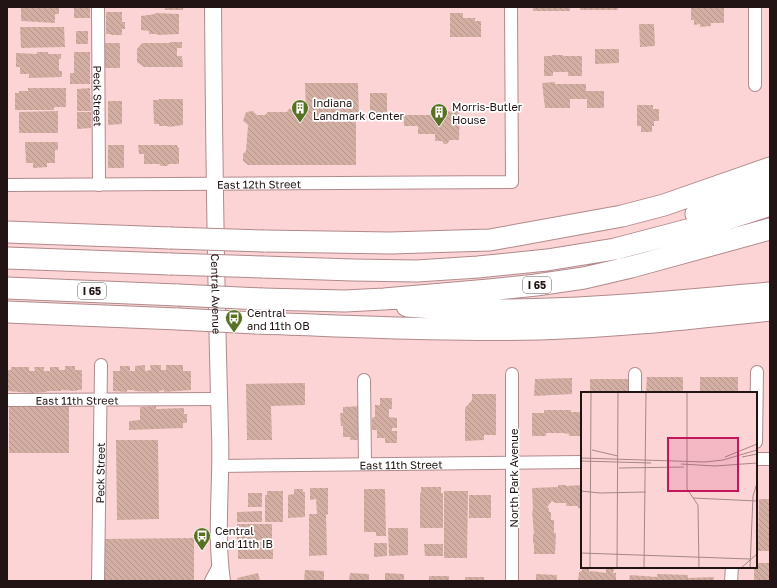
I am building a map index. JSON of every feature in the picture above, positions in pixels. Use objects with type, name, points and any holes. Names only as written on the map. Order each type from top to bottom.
[{"type":"highway","points":[[7,232],[170,238],[390,243],[490,240],[622,216],[664,205],[770,168]]},
{"type":"highway","points":[[478,267],[548,255],[615,238],[710,210],[770,187]]},
{"type":"highway","points":[[7,258],[353,270],[417,271],[478,267],[547,260],[615,249],[718,222],[770,205]]},
{"type":"highway","name":"I 65","points":[[7,288],[262,299],[345,301],[384,299],[489,290],[584,278],[665,259],[770,229]]},
{"type":"highway","points":[[345,301],[437,309],[529,310],[622,305],[770,293]]},
{"type":"highway","points":[[7,312],[256,323],[470,330],[541,329],[622,324],[770,310]]},
{"type":"main road","name":"Central Avenue","points":[[214,7],[214,185],[221,449],[220,576]]},
{"type":"street","name":"Peck Street","points":[[98,7],[99,186]]},
{"type":"street","name":"East 12th Street","points":[[7,186],[512,182],[511,7]]},
{"type":"street","points":[[755,7],[755,85]]},
{"type":"street","name":"Peck Street","points":[[98,581],[101,365]]},
{"type":"street","points":[[757,372],[757,392]]},
{"type":"street","name":"North Park Avenue","points":[[512,374],[512,581]]},
{"type":"street","points":[[635,374],[635,392]]},
{"type":"street","points":[[364,380],[365,464]]},
{"type":"street","name":"East 11th Street","points":[[7,400],[219,399]]},
{"type":"street","points":[[757,459],[770,459]]},
{"type":"street","name":"East 11th Street","points":[[220,466],[581,462]]},
{"type":"street","points":[[731,581],[732,568]]},
{"type":"street","points":[[212,581],[220,576]]},
{"type":"building","points":[[21,7],[59,7],[59,14],[55,14],[55,23],[21,21]]},
{"type":"building","points":[[74,7],[90,7],[90,18],[74,18]]},
{"type":"building","points":[[165,7],[183,7],[183,10],[165,10]]},
{"type":"building","points":[[533,7],[570,7],[570,11],[533,11]]},
{"type":"building","points":[[580,7],[618,7],[618,10],[580,10]]},
{"type":"building","points":[[691,7],[724,7],[724,23],[711,23],[711,26],[700,27],[700,24],[694,25],[694,20],[691,20]]},
{"type":"building","points":[[106,12],[122,12],[122,22],[125,22],[125,29],[122,29],[122,35],[106,34]]},
{"type":"building","points":[[155,13],[179,14],[179,34],[157,35],[149,34],[149,31],[141,30],[141,16]]},
{"type":"building","points":[[450,13],[463,13],[463,18],[475,18],[475,21],[481,21],[481,37],[450,37]]},
{"type":"building","points":[[639,24],[654,24],[655,46],[640,47]]},
{"type":"building","points":[[20,27],[64,27],[65,47],[21,48]]},
{"type":"building","points":[[76,31],[88,31],[88,44],[76,44]]},
{"type":"building","points":[[182,42],[182,48],[177,48],[177,56],[182,56],[183,67],[144,67],[137,62],[137,49],[142,43]]},
{"type":"building","points":[[105,43],[120,43],[120,68],[105,68]]},
{"type":"building","points":[[595,49],[619,49],[619,63],[595,64]]},
{"type":"building","points":[[37,52],[61,54],[61,59],[59,59],[59,71],[62,71],[62,77],[29,78],[29,74],[20,74],[20,67],[16,67],[16,53],[37,54]]},
{"type":"building","points":[[74,52],[90,52],[90,84],[70,84],[70,73],[74,73]]},
{"type":"building","points":[[544,56],[582,56],[582,76],[568,76],[568,72],[553,72],[553,76],[544,76]]},
{"type":"building","points":[[555,82],[555,84],[586,84],[586,91],[604,91],[604,108],[587,108],[587,99],[570,99],[570,108],[545,108],[542,83]]},
{"type":"building","name":"Indiana Landmark Center","points":[[305,83],[358,83],[359,116],[356,116],[356,165],[248,165],[243,161],[243,154],[246,151],[248,125],[243,121],[246,112],[253,111],[257,115],[265,115],[268,112],[287,112],[289,109],[294,109],[296,112],[301,113],[306,110]]},
{"type":"building","points":[[28,88],[66,88],[66,107],[54,107],[54,110],[15,110],[15,93],[19,93],[19,91],[28,91]]},
{"type":"building","points":[[90,88],[91,111],[77,111],[77,89]]},
{"type":"building","points":[[370,93],[387,93],[387,118],[370,118]]},
{"type":"building","points":[[183,99],[183,125],[169,127],[154,124],[153,100]]},
{"type":"building","points":[[108,101],[122,101],[122,124],[108,125]]},
{"type":"building","points":[[637,105],[653,105],[653,109],[659,109],[659,121],[654,121],[652,132],[641,132],[641,126],[637,126]]},
{"type":"building","points":[[58,111],[58,133],[19,133],[19,112]]},
{"type":"building","name":"Morris-Butler House","points":[[460,111],[459,140],[450,140],[447,144],[444,144],[442,141],[435,141],[435,134],[418,134],[418,126],[404,126],[404,115],[430,115],[430,112]]},
{"type":"building","points":[[77,112],[91,112],[91,128],[77,129]]},
{"type":"building","points":[[25,142],[58,142],[58,150],[55,150],[55,163],[47,163],[47,167],[33,168],[33,163],[26,163]]},
{"type":"building","points":[[108,145],[124,145],[124,168],[108,168]]},
{"type":"building","points":[[138,145],[177,145],[179,148],[179,164],[161,166],[159,164],[144,164],[144,154],[139,154]]},
{"type":"building","points":[[145,365],[145,371],[151,370],[150,365],[161,365],[161,370],[166,370],[166,365],[183,365],[183,371],[191,371],[191,390],[164,392],[164,390],[159,392],[134,390],[127,390],[127,392],[113,391],[113,371],[120,371],[120,366],[130,366],[130,371],[135,371],[135,366]]},
{"type":"building","points":[[65,366],[75,366],[75,370],[82,370],[82,390],[61,390],[32,393],[7,391],[7,370],[11,370],[11,367],[29,367],[29,371],[35,371],[34,367],[44,367],[44,371],[50,371],[50,367],[59,367],[59,370],[65,370]]},
{"type":"building","points":[[647,377],[683,377],[683,392],[646,392]]},
{"type":"building","points":[[700,377],[738,377],[738,392],[700,392]]},
{"type":"building","points":[[572,378],[572,394],[534,396],[535,379]]},
{"type":"building","points":[[590,379],[628,379],[628,392],[590,392]]},
{"type":"building","points":[[305,383],[305,405],[271,406],[272,440],[247,440],[246,384]]},
{"type":"building","points":[[472,394],[496,394],[496,435],[484,435],[484,440],[465,441],[465,408],[472,400]]},
{"type":"building","points":[[380,398],[392,398],[392,409],[389,409],[389,417],[397,418],[397,428],[392,428],[392,431],[397,431],[397,443],[385,443],[385,438],[377,438],[377,430],[372,430],[372,418],[375,417],[375,405],[380,405]]},
{"type":"building","points":[[9,406],[69,406],[69,453],[9,453]]},
{"type":"building","points":[[156,406],[156,409],[184,408],[184,414],[187,414],[187,423],[183,423],[183,428],[129,430],[129,421],[140,420],[140,407]]},
{"type":"building","points":[[362,406],[362,440],[350,440],[350,437],[343,437],[343,426],[341,426],[340,413],[343,413],[343,407]]},
{"type":"building","points":[[544,410],[571,410],[571,412],[581,412],[581,436],[569,436],[569,434],[563,433],[546,433],[546,436],[532,436],[532,413],[544,413]]},
{"type":"building","points":[[116,440],[158,440],[159,519],[117,520]]},
{"type":"building","points":[[558,485],[581,485],[581,509],[578,508],[578,506],[566,506],[566,503],[555,503],[552,501],[547,507],[549,508],[549,512],[551,512],[551,520],[554,520],[554,533],[556,533],[555,554],[534,554],[532,488],[558,487]]},
{"type":"building","points":[[421,487],[441,487],[441,493],[443,493],[443,528],[420,528]]},
{"type":"building","points":[[310,488],[328,488],[328,514],[326,515],[327,555],[309,556],[309,514],[317,514],[316,499],[310,500]]},
{"type":"building","points":[[294,489],[303,489],[303,492],[305,492],[305,517],[288,518],[288,495],[294,494]]},
{"type":"building","points":[[364,489],[385,489],[386,536],[376,536],[376,532],[364,532]]},
{"type":"building","points":[[267,491],[283,491],[283,522],[265,522],[265,495],[267,495]]},
{"type":"building","points":[[444,491],[468,491],[467,558],[444,558]]},
{"type":"building","points":[[248,493],[262,493],[262,507],[248,507]]},
{"type":"building","points":[[469,495],[491,495],[491,518],[469,518]]},
{"type":"building","points":[[759,499],[770,499],[770,551],[758,551]]},
{"type":"building","points":[[262,511],[262,522],[237,522],[237,512]]},
{"type":"building","points":[[237,524],[272,524],[272,540],[237,540]]},
{"type":"building","points":[[388,528],[408,528],[408,555],[389,556]]},
{"type":"building","points":[[194,538],[194,581],[99,581],[99,539]]},
{"type":"building","points":[[273,542],[273,559],[238,559],[238,543]]},
{"type":"building","points":[[374,543],[387,543],[387,556],[374,557]]},
{"type":"building","points":[[424,544],[443,544],[443,556],[425,556]]},
{"type":"building","points":[[757,563],[770,563],[770,581],[754,581],[754,568],[757,568]]},
{"type":"building","points":[[582,569],[589,569],[589,572],[606,573],[606,569],[614,569],[613,573],[616,573],[616,581],[578,581],[579,572],[582,571]]},
{"type":"building","points":[[305,570],[324,571],[324,581],[304,581]]},
{"type":"building","points":[[258,573],[260,581],[238,581],[237,578]]},
{"type":"building","points":[[350,573],[369,574],[369,581],[349,581]]},
{"type":"building","points":[[385,573],[404,574],[404,581],[385,581]]},
{"type":"building","points":[[536,574],[557,575],[557,581],[536,581]]},
{"type":"building","points":[[657,574],[688,575],[688,578],[714,577],[714,581],[629,581],[630,575],[657,577]]},
{"type":"building","points":[[429,576],[449,576],[449,581],[429,581]]},
{"type":"building","points":[[465,577],[484,577],[484,581],[465,581]]},
{"type":"place","name":"Indiana Landmark Center","points":[[300,123]]},
{"type":"place","name":"Morris-Butler House","points":[[439,127]]},
{"type":"place","name":"Central and 11th OB","points":[[234,333]]},
{"type":"place","name":"Central and 11th IB","points":[[202,551]]}]
